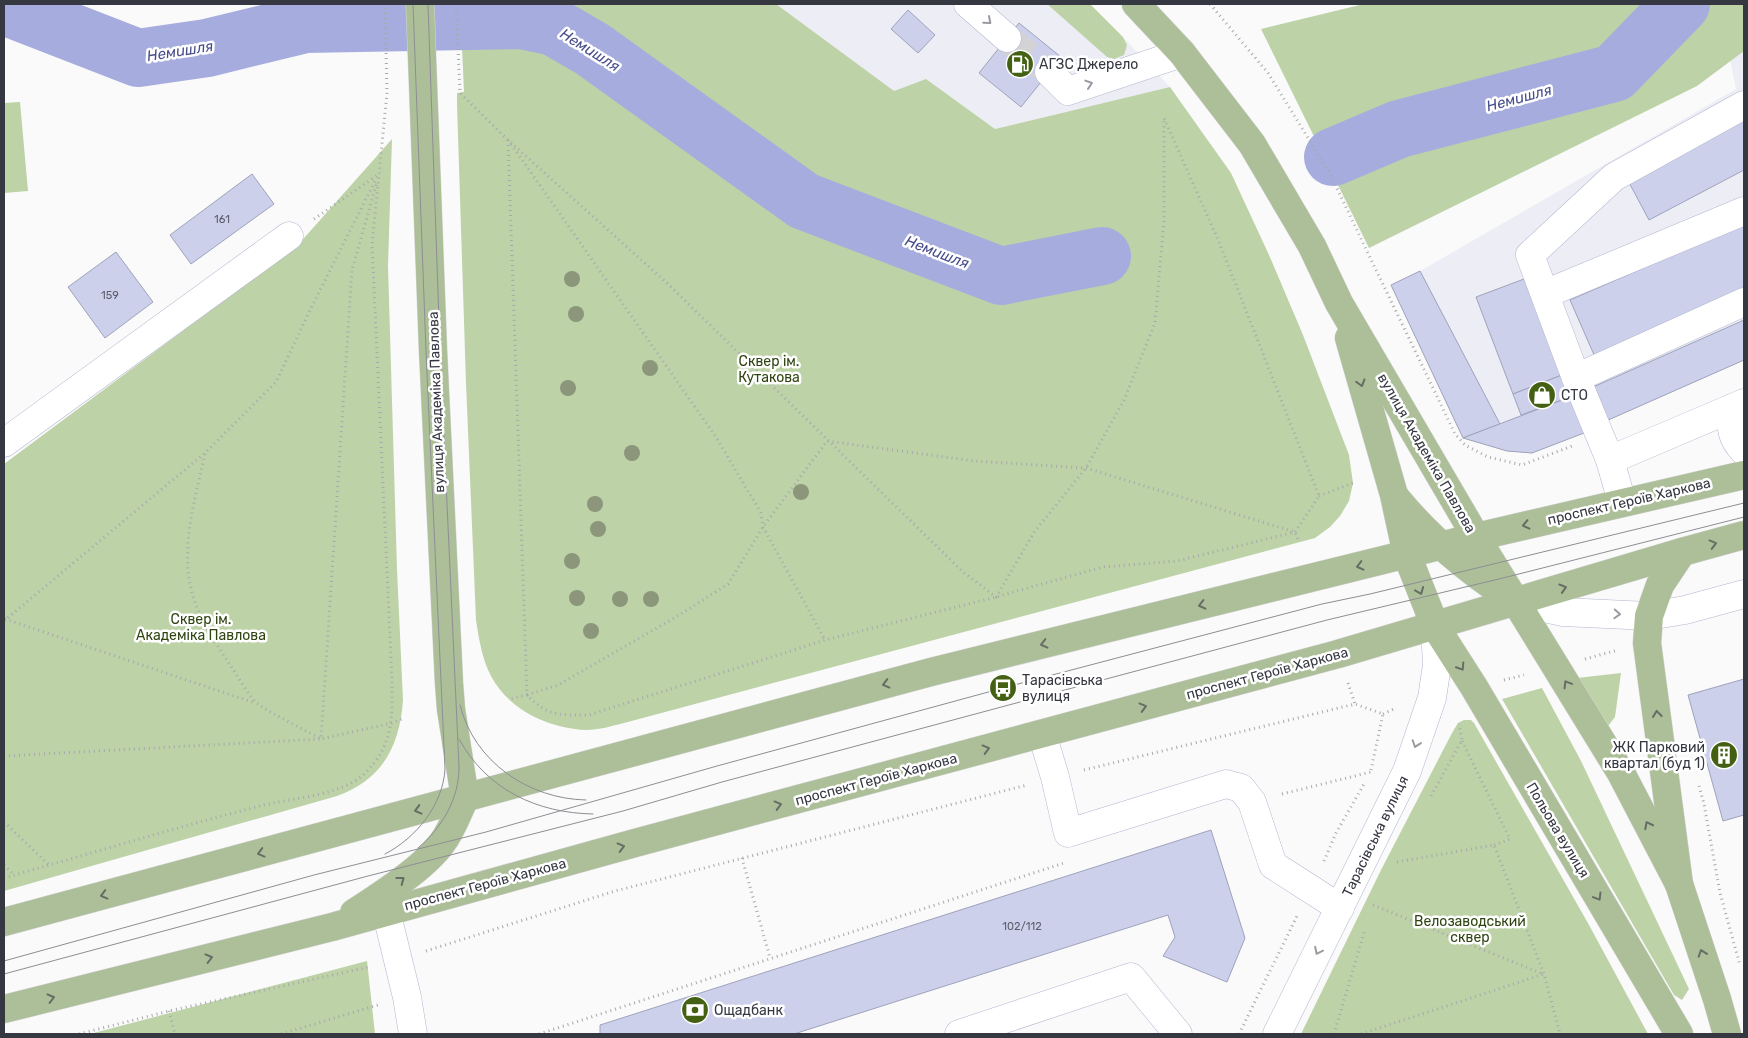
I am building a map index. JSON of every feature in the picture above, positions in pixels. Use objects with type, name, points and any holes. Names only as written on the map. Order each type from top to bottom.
[{"type":"main road","name":"вулиця Академіка Павлова","points":[[420,4],[449,684],[465,798]]},
{"type":"main road","name":"вулиця Академіка Павлова","points":[[1136,4],[1182,53],[1252,144],[1312,246],[1339,303],[1516,602]]},
{"type":"main road","name":"вулиця Академіка Павлова","points":[[1339,303],[1394,495],[1407,555],[1435,626]]},
{"type":"main road","name":"проспект Героїв Харкова","points":[[4,922],[931,672],[1476,537],[1744,475]]},
{"type":"main road","points":[[1394,495],[1421,528],[1468,570],[1516,602],[1621,773],[1678,884],[1727,1034]]},
{"type":"main road","name":"проспект Героїв Харкова","points":[[4,1009],[332,927],[1330,657],[1682,552],[1744,536]]},
{"type":"main road","points":[[1678,884],[1647,643],[1649,616],[1660,585],[1682,552]]},
{"type":"main road","name":"Польова вулиця","points":[[1435,626],[1479,696],[1679,1034]]},
{"type":"main road","points":[[332,927],[424,862],[442,843],[465,798]]},
{"type":"street","points":[[968,4],[1007,38]]},
{"type":"street","points":[[1048,72],[1068,91],[1182,53]]},
{"type":"street","points":[[1622,502],[1610,460],[1576,378],[1530,255],[1614,177],[1744,105]]},
{"type":"street","points":[[1545,294],[1744,211]]},
{"type":"street","points":[[4,443],[289,236]]},
{"type":"street","points":[[1576,378],[1744,302]]},
{"type":"street","points":[[1610,460],[1738,406]]},
{"type":"street","points":[[1738,406],[1731,428],[1736,443],[1744,451]]},
{"type":"street","points":[[1516,602],[1563,612],[1649,616],[1686,610],[1744,594]]},
{"type":"street","name":"Тарасівська вулиця","points":[[1277,1034],[1407,771],[1432,698],[1437,665],[1435,626]]},
{"type":"street","points":[[1042,734],[1055,777],[1068,833],[1226,784],[1241,788],[1252,802],[1272,865],[1340,908]]},
{"type":"street","points":[[386,912],[407,997],[412,1034]]},
{"type":"street","points":[[959,1034],[1131,977],[1178,1034]]},
{"type":"path","points":[[4,878],[261,806],[341,788],[355,781],[372,765],[387,740],[392,724],[392,670],[372,245],[387,93],[384,4]]},
{"type":"path","points":[[456,4],[460,93],[508,140],[668,284],[963,572],[996,598]]},
{"type":"path","points":[[1210,4],[1268,73],[1329,172],[1455,434]]},
{"type":"path","points":[[996,598],[1035,531],[1086,468],[1124,400],[1155,323],[1164,221],[1164,118],[1220,242],[1319,496]]},
{"type":"path","points":[[508,140],[716,437],[761,512],[763,527],[825,640]]},
{"type":"path","points":[[508,140],[527,695],[538,707],[554,714],[589,715],[825,640],[996,598],[1103,567],[1177,561],[1295,532],[1319,496],[1353,483]]},
{"type":"path","points":[[289,236],[379,174]]},
{"type":"path","points":[[4,619],[205,453],[276,382],[379,174]]},
{"type":"path","points":[[321,739],[352,270],[379,174]]},
{"type":"path","points":[[828,441],[974,461],[1086,468],[1295,532]]},
{"type":"path","points":[[509,699],[558,685],[676,617],[728,584],[763,527],[828,441]]},
{"type":"path","points":[[1458,446],[1465,445]]},
{"type":"path","points":[[205,453],[188,539],[189,577],[194,597],[204,622],[256,703]]},
{"type":"path","points":[[1295,532],[1299,542]]},
{"type":"path","points":[[4,619],[256,703],[321,739]]},
{"type":"path","points":[[1579,661],[1624,649]]},
{"type":"path","points":[[1501,680],[1526,674]]},
{"type":"path","points":[[1348,683],[1355,704]]},
{"type":"path","points":[[80,1034],[169,1011],[399,960],[592,898],[1055,777],[1355,704],[1383,714],[1371,772],[1252,802]]},
{"type":"path","points":[[4,756],[321,739],[392,724],[402,719]]},
{"type":"path","points":[[1394,862],[1494,845],[1510,839],[1462,740]]},
{"type":"path","points":[[1698,785],[1704,804],[1720,893],[1742,971]]},
{"type":"path","points":[[4,822],[49,865]]},
{"type":"path","points":[[1494,845],[1544,974],[1560,1034]]},
{"type":"path","points":[[742,858],[770,958]]},
{"type":"path","points":[[539,1034],[1073,860]]},
{"type":"path","points":[[4,865],[14,875]]},
{"type":"path","points":[[1372,905],[1544,974]]},
{"type":"path","points":[[1334,1034],[1367,923]]},
{"type":"path","points":[[1361,1034],[1544,974]]},
{"type":"path","points":[[281,1034],[407,997]]},
{"type":"path","points":[[169,1011],[176,1034]]},
{"type":"shaded area","points":[[776,4],[1047,4],[1107,57],[1127,45],[1123,37],[1170,87],[995,129],[926,79],[894,92]]},
{"type":"shaded area","points":[[1744,38],[1744,360],[1606,421],[1584,433],[1532,453],[1507,451],[1463,438],[1391,285],[1420,271],[1736,89],[1729,54]]},
{"type":"green space","name":"Сквер ім. Кутакова","points":[[460,4],[776,4],[894,91],[926,79],[995,129],[1170,87],[1231,173],[1269,255],[1303,335],[1349,455],[1353,483],[1349,501],[1340,516],[1330,527],[1315,538],[624,723],[601,729],[586,730],[558,726],[531,715],[519,708],[508,698],[491,676],[483,656],[476,620],[457,104],[457,93],[464,92]]},
{"type":"green space","points":[[1047,4],[1090,4],[1123,37],[1127,45],[1124,55],[1114,59],[1107,57]]},
{"type":"green space","points":[[1364,4],[1744,4],[1744,51],[1697,86],[1369,248],[1261,29]]},
{"type":"green space","points":[[20,102],[28,191],[4,193],[4,103]]},
{"type":"green space","name":"Сквер ім. Академіка Павлова","points":[[392,139],[388,266],[397,570],[403,700],[398,732],[393,746],[377,771],[366,781],[337,796],[4,891],[4,464],[297,246]]},
{"type":"green space","points":[[1621,673],[1615,717],[1608,726],[1603,724],[1577,678]]},
{"type":"green space","points":[[1542,688],[1581,761],[1689,989],[1682,1000],[1674,995],[1502,699]]},
{"type":"green space","name":"Велозаводський сквер","points":[[1464,720],[1471,720],[1474,723],[1589,925],[1648,1034],[1301,1034],[1381,870],[1452,733],[1458,723]]},
{"type":"green space","points":[[367,961],[375,1034],[90,1034]]},
{"type":"building","points":[[908,10],[935,35],[918,53],[891,29]]},
{"type":"building","name":"АГЗС Джерело","points":[[1019,23],[1061,57],[1021,107],[979,73]]},
{"type":"building","points":[[1744,113],[1744,170],[1649,220],[1625,175]]},
{"type":"building","points":[[252,174],[274,204],[191,264],[170,235]]},
{"type":"building","points":[[1744,224],[1744,292],[1595,357],[1570,300]]},
{"type":"building","points":[[116,252],[153,302],[105,338],[68,287]]},
{"type":"building","points":[[1420,271],[1500,424],[1463,438],[1391,285]]},
{"type":"building","points":[[1524,279],[1562,375],[1513,394],[1476,297]]},
{"type":"building","points":[[1744,320],[1744,360],[1606,421],[1591,388]]},
{"type":"building","name":"СТО","points":[[1562,375],[1570,397],[1521,415],[1513,394]]},
{"type":"building","points":[[1570,397],[1584,433],[1532,453],[1507,451],[1463,438]]},
{"type":"building","name":"ЖК Парковий квартал (буд 1)","points":[[1744,679],[1744,815],[1723,821],[1688,695]]},
{"type":"building","points":[[1211,830],[1245,938],[1227,982],[1163,956],[1175,937],[1168,915],[794,1034],[600,1034],[600,1025]]},
{"type":"waterway","name":"Немишля","points":[[1333,157],[1399,129],[1614,73],[1681,4]]},
{"type":"waterway","name":"Немишля","points":[[4,6],[138,58],[207,48],[305,24],[521,20],[554,27],[592,49],[804,201],[1001,276],[1102,256]]},
{"type":"tunnel","points":[[1007,38],[1049,72]]},
{"type":"tram line","points":[[385,854],[407,839],[426,819],[439,795],[445,769],[426,351],[413,4]]},
{"type":"tram line","points":[[418,848],[435,831],[448,812],[456,790],[459,767],[440,350],[428,4]]},
{"type":"tram line","points":[[4,961],[314,875],[486,832],[717,766],[1003,688],[1322,604],[1744,503]]},
{"type":"tram line","points":[[4,974],[368,876],[623,811],[722,782],[1327,620],[1744,517]]},
{"type":"tram line","points":[[460,705],[467,725],[478,744],[491,760],[507,774],[525,785],[544,793],[586,800]]},
{"type":"tram line","points":[[459,739],[470,757],[484,772],[499,785],[516,795],[552,809],[572,813],[593,814]]},
{"type":"place","name":"АГЗС Джерело","points":[[1020,64]]},
{"type":"place","name":"СТО","points":[[1542,395]]},
{"type":"place","name":"Тарасівська вулиця","points":[[1003,688]]},
{"type":"place","name":"ЖК Парковий квартал (буд 1)","points":[[1724,755]]},
{"type":"place","name":"Ощадбанк","points":[[695,1010]]}]
